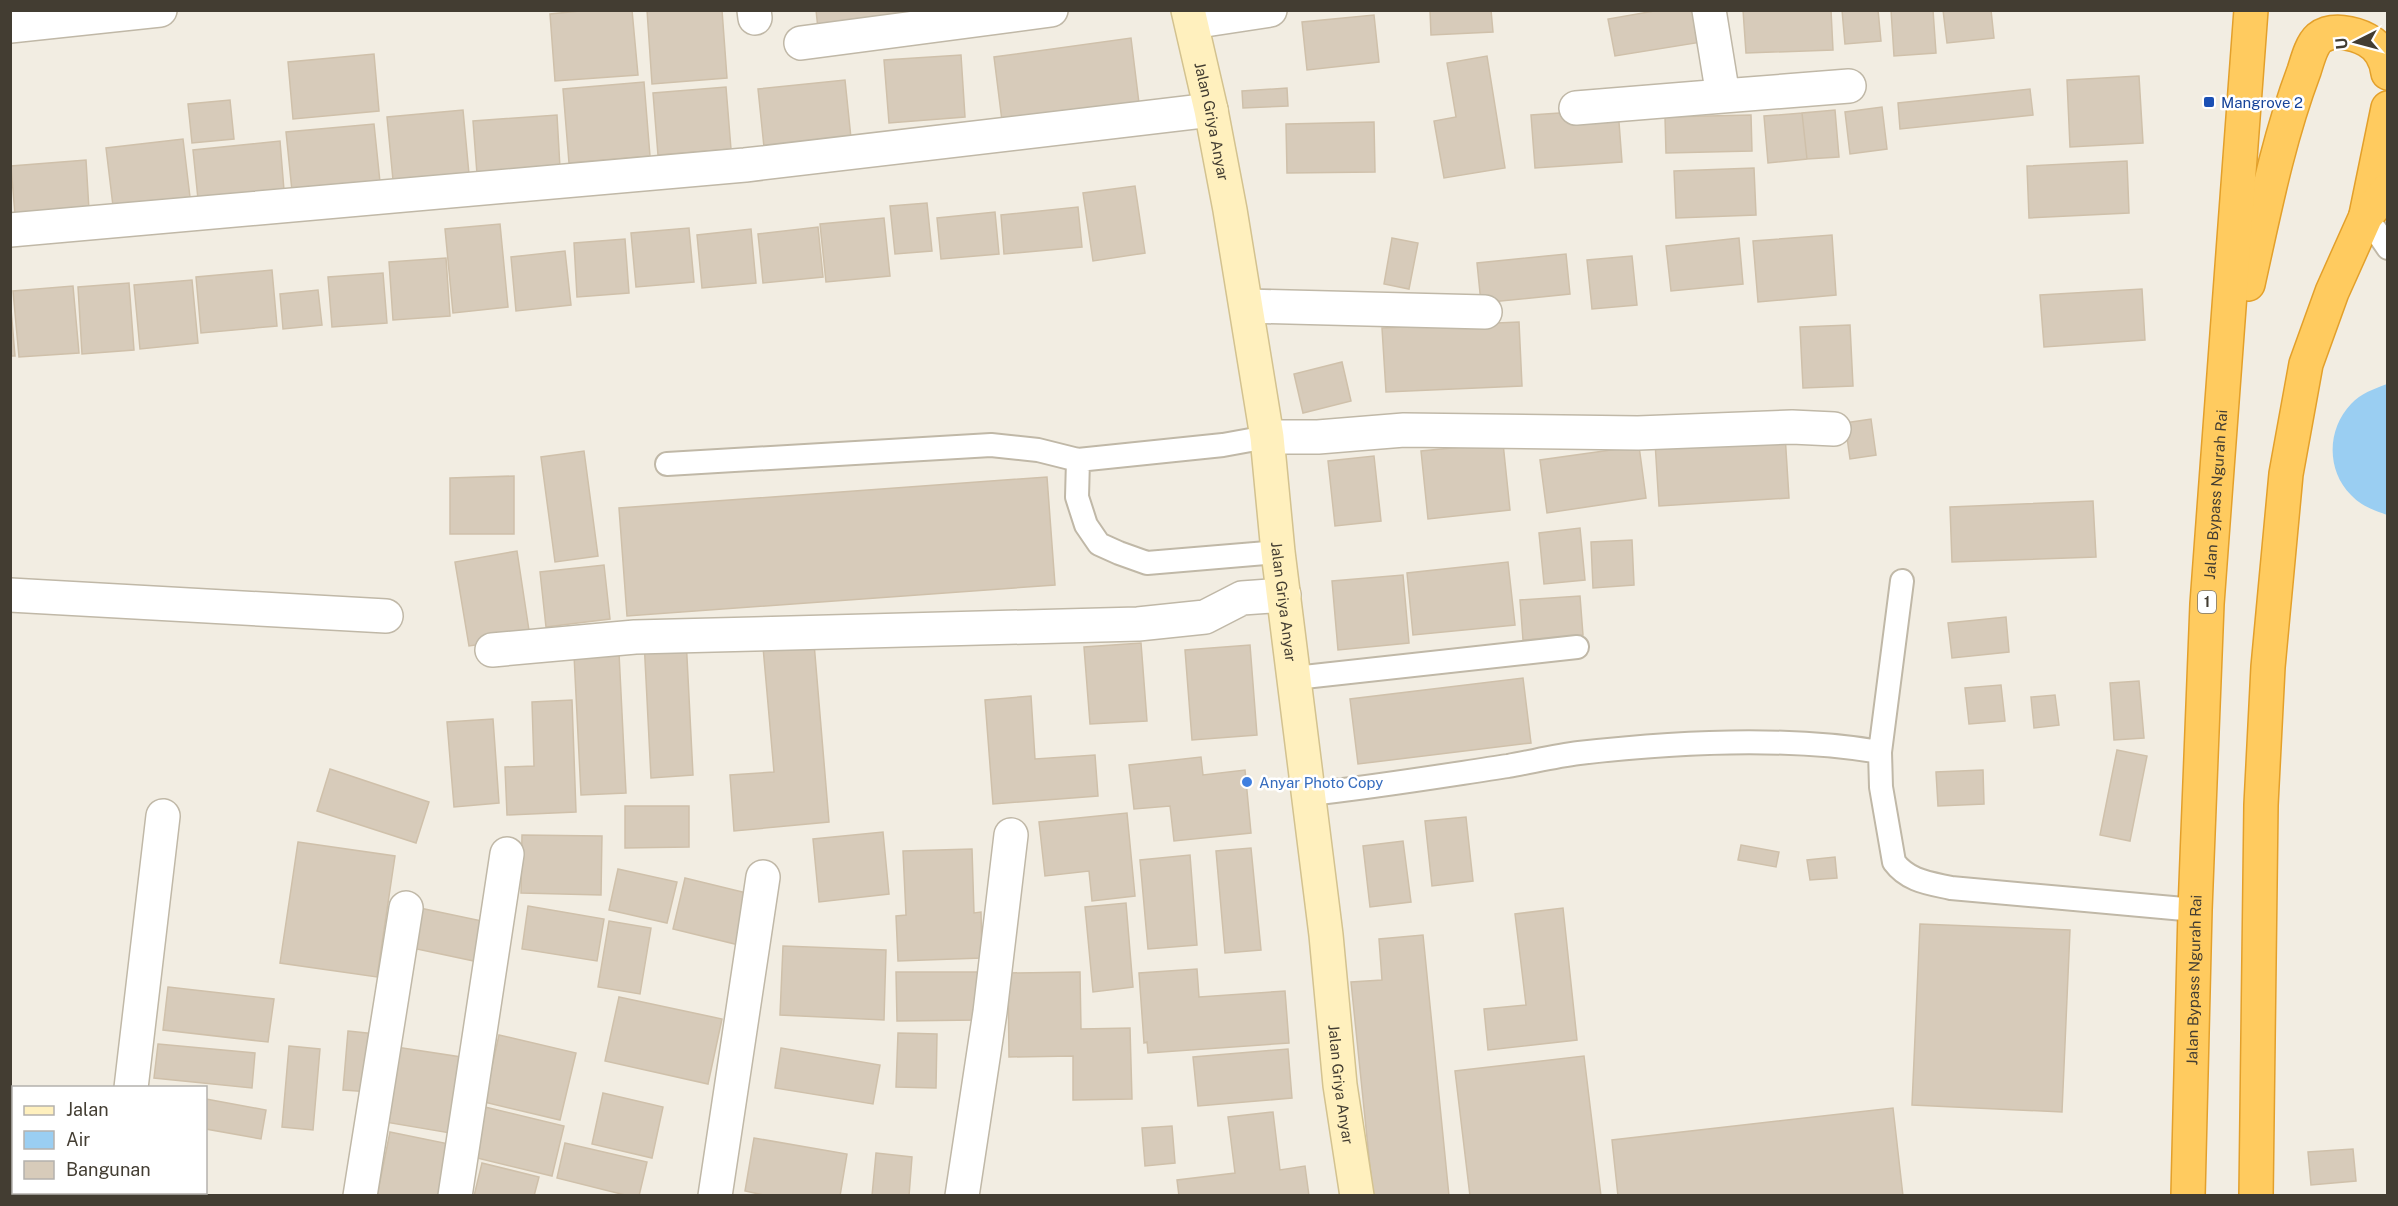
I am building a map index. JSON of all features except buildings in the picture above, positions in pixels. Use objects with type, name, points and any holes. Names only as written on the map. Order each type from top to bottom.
[{"type":"highway","name":"Jalan Bypass Ngurah Rai","points":[[2188,1196],[2195,910],[2207,604],[2251,10]]},
{"type":"highway","points":[[2225,382],[2286,118],[2310,54],[2319,39],[2337,32],[2347,33],[2365,39],[2374,45],[2386,61],[2388,73]]},
{"type":"highway","points":[[2256,1196],[2261,805],[2268,667],[2286,474],[2306,364],[2332,292],[2366,216],[2388,108]]},
{"type":"highway","points":[[2366,216],[2388,190]]},
{"type":"street","points":[[10,26],[160,10]]},
{"type":"street","points":[[801,43],[1051,10]]},
{"type":"street","points":[[1190,16],[1270,10]]},
{"type":"street","points":[[1709,10],[1723,96]]},
{"type":"street","name":"Jalan Griya Anyar","points":[[1190,16],[1211,110],[1247,306],[1267,437],[1278,552],[1326,935],[1340,1085],[1357,1196]]},
{"type":"street","points":[[1576,108],[1849,86]]},
{"type":"street","points":[[10,230],[745,165],[1211,110]]},
{"type":"street","points":[[1247,306],[1485,312]]},
{"type":"street","points":[[1267,437],[1318,437],[1404,430],[1638,433],[1792,428],[1833,429]]},
{"type":"street","points":[[10,595],[386,616]]},
{"type":"street","points":[[492,650],[635,637],[1138,624],[1205,617],[1232,601],[1242,598],[1284,595]]},
{"type":"street","points":[[131,1086],[163,816]]},
{"type":"street","points":[[962,1196],[990,1012],[1011,836]]},
{"type":"street","points":[[455,1196],[507,854]]},
{"type":"street","points":[[715,1196],[763,877]]},
{"type":"street","points":[[360,1196],[406,908]]},
{"type":"lane","points":[[2366,216],[2388,248]]},
{"type":"lane","points":[[667,464],[991,445],[1038,450],[1078,460],[1223,445],[1267,437]]},
{"type":"lane","points":[[1078,460],[1077,497],[1086,525],[1099,544],[1147,563],[1278,552]]},
{"type":"lane","points":[[1902,581],[1880,752],[1881,788],[1893,862],[1901,872],[1916,880],[1951,888],[2195,910]]},
{"type":"lane","points":[[1295,678],[1576,646]]},
{"type":"lane","points":[[1309,794],[1375,787],[1577,753],[1643,747],[1776,743],[1828,745],[1880,752]]},
{"type":"water","points":[[2387,384],[2388,515],[2363,505],[2351,495],[2337,474],[2333,450],[2337,425],[2351,404],[2363,394]]},
{"type":"place","name":"Mangrove 2","points":[[2209,102]]},
{"type":"place","name":"Anyar Photo Copy","points":[[1247,782]]}]
